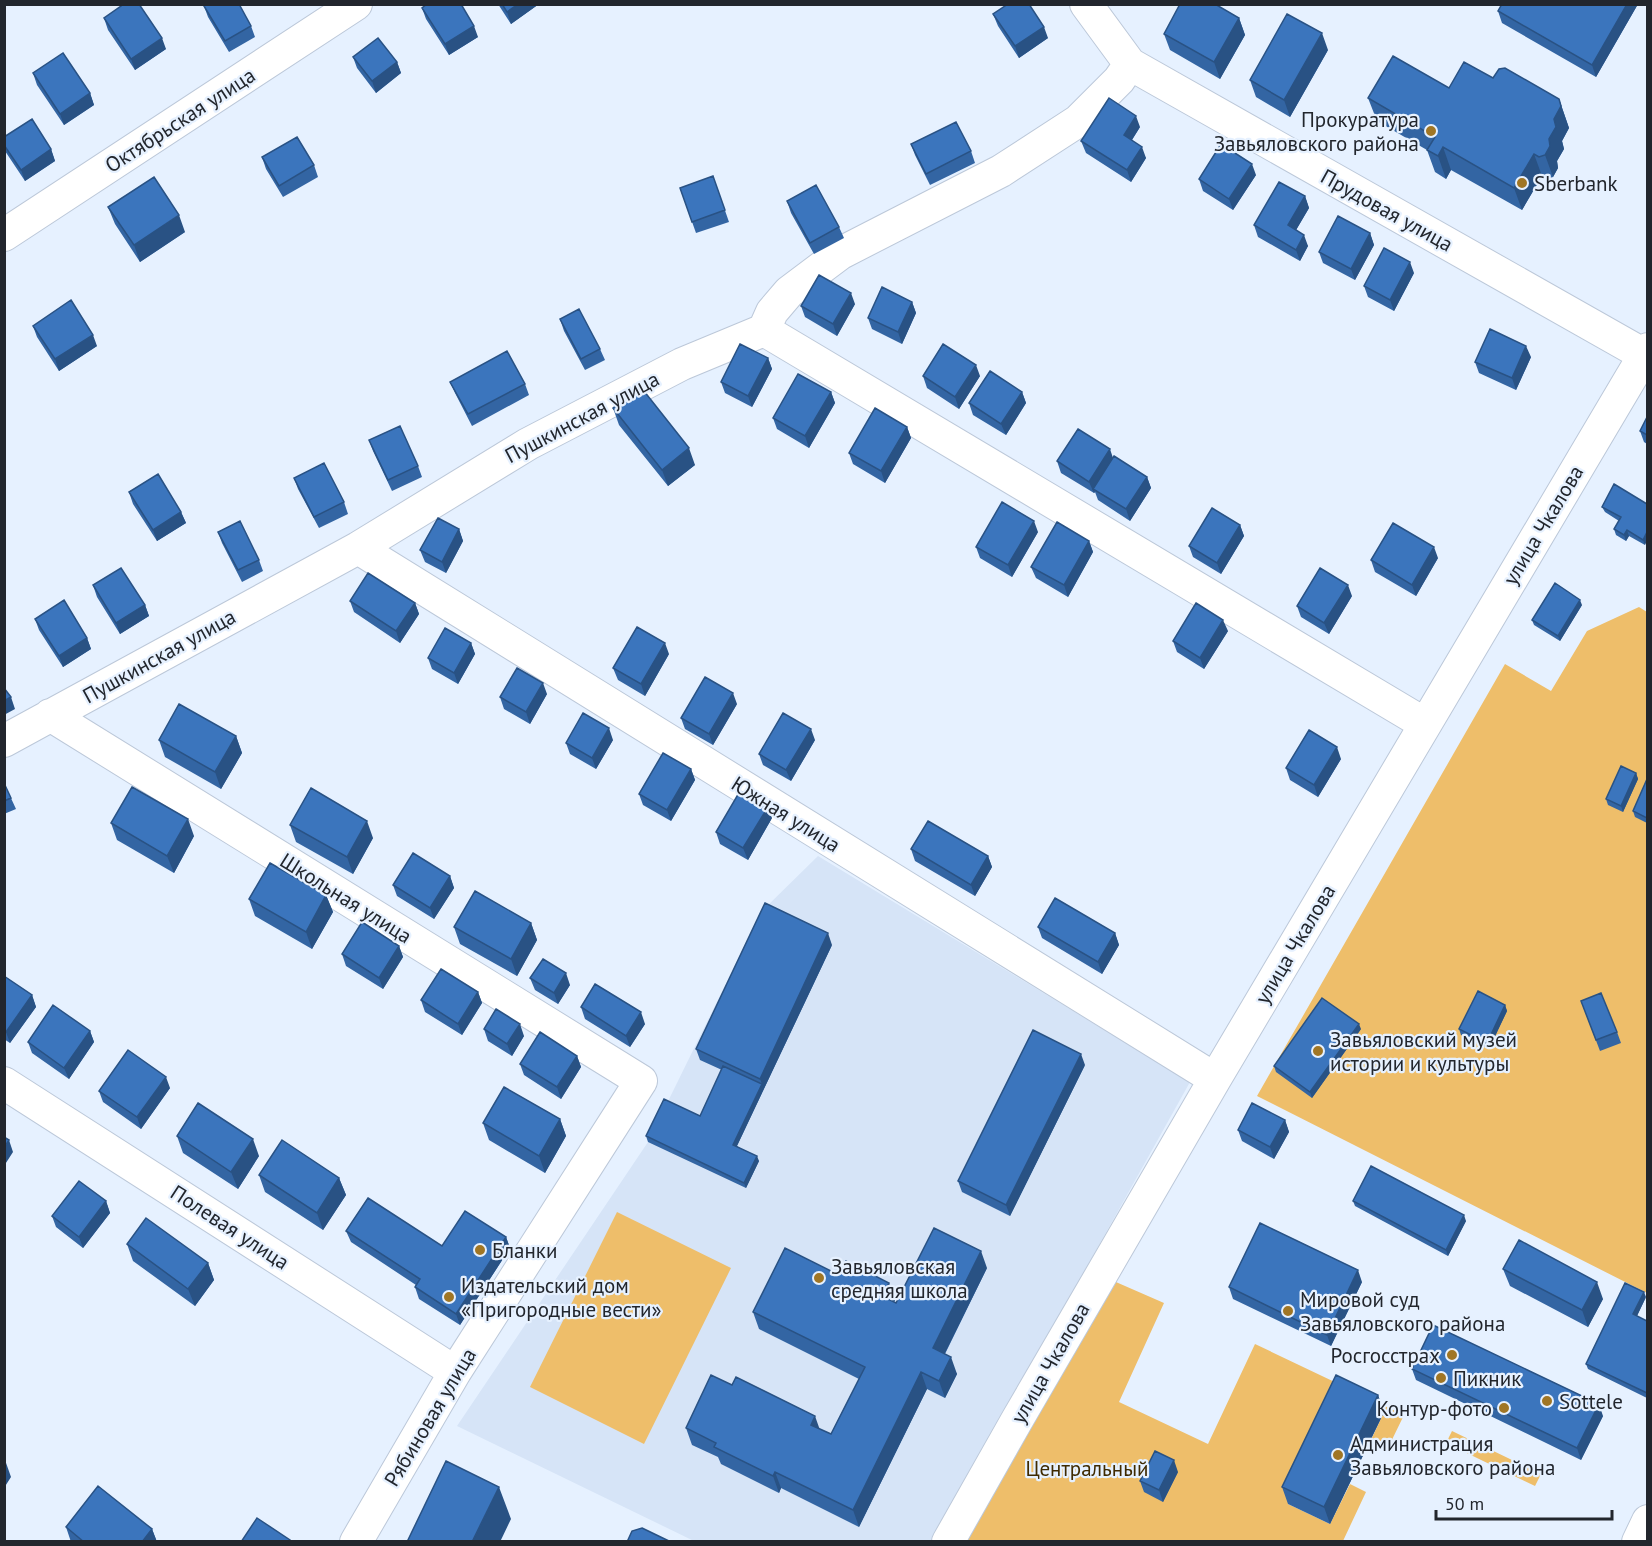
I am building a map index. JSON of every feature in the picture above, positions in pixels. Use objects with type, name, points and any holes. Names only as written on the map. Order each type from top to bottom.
[{"type":"street","name":"Октябрьская улица","points":[[4,235],[356,4]]},
{"type":"street","name":"Прудовая улица","points":[[1086,4],[1130,64],[1646,354]]},
{"type":"street","points":[[1130,64],[1119,80],[1078,121],[1002,171],[842,253],[789,292],[772,312],[764,330],[1425,724]]},
{"type":"street","name":"Пушкинская улица","points":[[4,741],[358,548],[528,444],[682,364],[764,330]]},
{"type":"street","name":"улица Чкалова","points":[[948,1542],[1215,1079],[1646,354]]},
{"type":"street","name":"Южная улица","points":[[358,548],[1215,1079]]},
{"type":"street","name":"Школьная улица","points":[[50,715],[641,1081]]},
{"type":"street","name":"Рябиновая улица","points":[[356,1542],[455,1372],[641,1081]]},
{"type":"street","name":"Полевая улица","points":[[4,1083],[455,1372]]},
{"type":"street","points":[[1638,1542],[1647,1521]]},
{"type":"shaded area","name":"Завьяловская средняя школа","points":[[818,856],[1190,1082],[934,1541],[694,1541],[457,1426],[648,1142],[761,912]]},
{"type":"green space","points":[[1639,607],[1647,612],[1647,1293],[1257,1096],[1505,664],[1551,691],[1587,631]]},
{"type":"green space","points":[[617,1212],[731,1268],[644,1444],[530,1387]]},
{"type":"green space","name":"Центральный","points":[[1109,1279],[1164,1303],[1119,1402],[1208,1444],[1255,1344],[1404,1415],[1387,1450],[1370,1442],[1384,1412],[1288,1504],[1330,1524],[1350,1484],[1366,1492],[1343,1541],[960,1542]]},
{"type":"green space","points":[[1452,1431],[1541,1474],[1535,1486],[1446,1443]]},
{"type":"building","points":[[124,4],[139,4],[162,38],[131,59],[104,18]]},
{"type":"building","points":[[206,4],[239,4],[251,26],[225,41],[204,6]]},
{"type":"building","points":[[427,4],[461,4],[474,26],[445,44],[422,8]]},
{"type":"building","points":[[502,4],[518,4],[507,12]]},
{"type":"building","points":[[1008,4],[1029,4],[1044,27],[1015,46],[993,14]]},
{"type":"building","points":[[1180,4],[1215,4],[1239,18],[1214,62],[1164,34]]},
{"type":"building","points":[[1502,4],[1627,4],[1592,65],[1498,11]]},
{"type":"building","points":[[1287,14],[1322,33],[1284,100],[1250,80]]},
{"type":"building","points":[[378,38],[397,62],[372,81],[353,57]]},
{"type":"building","points":[[63,53],[90,93],[60,114],[33,73]]},
{"type":"building","points":[[1393,56],[1449,88],[1464,62],[1493,78],[1499,69],[1505,68],[1559,99],[1561,106],[1554,119],[1556,127],[1549,139],[1550,146],[1545,155],[1539,157],[1534,154],[1514,188],[1443,147],[1438,156],[1427,150],[1435,137],[1368,98]]},
{"type":"building","points":[[1109,98],[1136,116],[1124,135],[1142,147],[1127,170],[1081,141]]},
{"type":"building","points":[[32,119],[51,149],[21,170],[4,145],[4,137]]},
{"type":"building","points":[[956,122],[971,151],[926,174],[911,144]]},
{"type":"building","points":[[297,137],[314,165],[279,186],[262,157]]},
{"type":"building","points":[[1221,144],[1252,164],[1229,199],[1199,179]]},
{"type":"building","points":[[713,176],[725,210],[692,222],[680,188]]},
{"type":"building","points":[[154,177],[179,215],[134,245],[108,207]]},
{"type":"building","points":[[1279,182],[1305,196],[1288,225],[1304,235],[1296,250],[1254,225]]},
{"type":"building","points":[[816,185],[839,227],[810,243],[787,201]]},
{"type":"building","points":[[1338,216],[1370,233],[1351,269],[1319,252]]},
{"type":"building","points":[[1384,248],[1410,262],[1390,300],[1364,286]]},
{"type":"building","points":[[819,275],[851,293],[833,324],[801,306]]},
{"type":"building","points":[[882,287],[912,302],[898,332],[868,318]]},
{"type":"building","points":[[71,300],[93,335],[55,359],[33,326]]},
{"type":"building","points":[[579,309],[600,349],[581,359],[560,319]]},
{"type":"building","points":[[1490,329],[1526,346],[1512,378],[1475,362]]},
{"type":"building","points":[[740,344],[768,358],[748,396],[721,382]]},
{"type":"building","points":[[943,344],[976,365],[955,397],[923,376]]},
{"type":"building","points":[[507,351],[525,384],[468,414],[450,382]]},
{"type":"building","points":[[990,371],[1022,392],[1001,424],[969,403]]},
{"type":"building","points":[[798,374],[831,392],[805,436],[773,418]]},
{"type":"building","points":[[640,386],[689,448],[662,470],[613,408]]},
{"type":"building","points":[[875,408],[907,427],[881,471],[849,453]]},
{"type":"building","points":[[1647,417],[1647,435],[1640,431]]},
{"type":"building","points":[[400,426],[418,466],[388,480],[369,440]]},
{"type":"building","points":[[1078,429],[1110,449],[1089,482],[1057,461]]},
{"type":"building","points":[[1114,456],[1147,477],[1126,509],[1093,489]]},
{"type":"building","points":[[324,463],[344,502],[314,517],[294,478]]},
{"type":"building","points":[[158,474],[181,512],[153,530],[129,492]]},
{"type":"building","points":[[1614,484],[1647,504],[1647,532],[1643,540],[1627,530],[1624,535],[1614,529],[1621,517],[1602,507]]},
{"type":"building","points":[[1002,502],[1034,521],[1008,565],[976,547]]},
{"type":"building","points":[[1212,508],[1240,525],[1217,563],[1189,546]]},
{"type":"building","points":[[438,518],[459,529],[442,562],[420,550]]},
{"type":"building","points":[[240,521],[259,560],[238,570],[218,532]]},
{"type":"building","points":[[1057,522],[1089,541],[1064,585],[1031,567]]},
{"type":"building","points":[[1393,523],[1434,547],[1412,585],[1371,560]]},
{"type":"building","points":[[121,568],[145,605],[116,623],[93,585]]},
{"type":"building","points":[[1320,568],[1348,585],[1324,623],[1297,606]]},
{"type":"building","points":[[368,573],[415,603],[396,631],[350,601]]},
{"type":"building","points":[[1555,583],[1580,600],[1558,636],[1532,620]]},
{"type":"building","points":[[64,600],[87,638],[59,656],[35,619]]},
{"type":"building","points":[[1196,603],[1223,620],[1200,658],[1173,641]]},
{"type":"building","points":[[637,627],[665,643],[641,684],[613,668]]},
{"type":"building","points":[[445,628],[471,643],[454,673],[428,658]]},
{"type":"building","points":[[517,668],[543,683],[526,712],[500,697]]},
{"type":"building","points":[[705,677],[733,693],[709,734],[681,718]]},
{"type":"building","points":[[4,688],[11,697],[4,701]]},
{"type":"building","points":[[179,704],[236,736],[215,772],[159,740]]},
{"type":"building","points":[[583,713],[609,728],[592,758],[566,743]]},
{"type":"building","points":[[783,713],[811,729],[786,770],[759,754]]},
{"type":"building","points":[[1309,730],[1337,747],[1314,785],[1286,768]]},
{"type":"building","points":[[663,753],[691,769],[667,810],[639,794]]},
{"type":"building","points":[[1621,766],[1636,773],[1621,806],[1606,799]]},
{"type":"building","points":[[1647,779],[1647,818],[1633,811]]},
{"type":"building","points":[[4,783],[11,798],[4,801]]},
{"type":"building","points":[[132,787],[188,819],[167,856],[111,823]]},
{"type":"building","points":[[311,788],[367,821],[347,857],[290,825]]},
{"type":"building","points":[[740,791],[768,807],[743,848],[716,832]]},
{"type":"building","points":[[928,821],[988,856],[971,885],[911,849]]},
{"type":"building","points":[[413,853],[450,876],[430,908],[393,885]]},
{"type":"building","points":[[270,863],[326,895],[306,932],[249,899]]},
{"type":"building","points":[[475,891],[531,923],[511,959],[454,927]]},
{"type":"building","points":[[1055,898],[1115,933],[1098,962],[1038,927]]},
{"type":"building","points":[[765,903],[828,933],[760,1079],[696,1049]]},
{"type":"building","points":[[362,922],[399,946],[379,978],[342,954]]},
{"type":"building","points":[[543,959],[566,973],[554,993],[530,978]]},
{"type":"building","points":[[441,969],[478,992],[458,1024],[421,1000]]},
{"type":"building","points":[[4,976],[32,995],[6,1032],[4,1031]]},
{"type":"building","points":[[595,984],[641,1012],[626,1036],[581,1007]]},
{"type":"building","points":[[1478,991],[1505,1005],[1487,1043],[1459,1029]]},
{"type":"building","points":[[1601,993],[1617,1032],[1596,1040],[1581,1001]]},
{"type":"building","name":"Завьяловский музей истории и культуры","points":[[1322,998],[1359,1024],[1310,1092],[1274,1066]]},
{"type":"building","points":[[53,1005],[90,1031],[64,1068],[28,1042]]},
{"type":"building","points":[[496,1009],[520,1024],[507,1044],[484,1029]]},
{"type":"building","points":[[1033,1030],[1081,1054],[1006,1205],[958,1181]]},
{"type":"building","points":[[540,1032],[577,1056],[557,1087],[520,1064]]},
{"type":"building","points":[[128,1050],[166,1077],[137,1117],[99,1091]]},
{"type":"building","points":[[723,1066],[762,1084],[733,1145],[757,1156],[744,1183],[646,1136],[664,1099],[700,1116]]},
{"type":"building","points":[[504,1087],[560,1119],[539,1156],[483,1123]]},
{"type":"building","points":[[198,1103],[253,1139],[231,1172],[177,1136]]},
{"type":"building","points":[[1252,1103],[1285,1120],[1270,1147],[1238,1130]]},
{"type":"building","points":[[4,1137],[9,1140],[4,1148]]},
{"type":"building","points":[[282,1140],[339,1178],[317,1213],[259,1175]]},
{"type":"building","points":[[1371,1166],[1464,1215],[1446,1250],[1353,1201]]},
{"type":"building","points":[[79,1181],[106,1201],[79,1237],[52,1216]]},
{"type":"building","points":[[368,1198],[442,1246],[465,1211],[506,1237],[456,1314],[415,1287],[420,1279],[346,1231]]},
{"type":"building","points":[[146,1218],[208,1263],[188,1289],[127,1244]]},
{"type":"building","points":[[1260,1223],[1358,1270],[1327,1335],[1229,1287]]},
{"type":"building","points":[[934,1228],[981,1251],[933,1348],[951,1357],[939,1381],[921,1372],[853,1510],[775,1472],[773,1476],[714,1447],[716,1443],[686,1428],[711,1375],[732,1385],[736,1377],[815,1416],[811,1425],[831,1434],[865,1367],[753,1312],[785,1248],[839,1275],[846,1261],[889,1283],[882,1296],[896,1303]]},
{"type":"building","points":[[1519,1240],[1597,1282],[1582,1310],[1503,1269]]},
{"type":"building","points":[[1625,1283],[1644,1292],[1633,1314],[1647,1321],[1647,1393],[1586,1364]]},
{"type":"building","points":[[1433,1325],[1599,1404],[1577,1448],[1412,1369]]},
{"type":"building","name":"Администрация Завьяловского района","points":[[1336,1375],[1378,1395],[1324,1507],[1282,1487]]},
{"type":"building","points":[[1155,1451],[1174,1460],[1159,1490],[1140,1481]]},
{"type":"building","points":[[446,1461],[499,1487],[472,1542],[407,1542]]},
{"type":"building","points":[[98,1486],[152,1529],[142,1542],[84,1542],[66,1527]]},
{"type":"building","points":[[257,1518],[290,1540],[289,1542],[241,1542]]},
{"type":"building","points":[[642,1528],[671,1542],[627,1542],[632,1531]]},
{"type":"place","name":"Прокуратура Завьяловского района","points":[[1431,131]]},
{"type":"place","name":"Sberbank","points":[[1522,183]]},
{"type":"place","name":"Завьяловский музей истории и культуры","points":[[1318,1051]]},
{"type":"place","name":"Бланки","points":[[480,1250]]},
{"type":"place","name":"Завьяловская средняя школа","points":[[819,1278]]},
{"type":"place","name":"Издательский дом «Пригородные вести»","points":[[449,1297]]},
{"type":"place","name":"Мировой суд Завьяловского района","points":[[1288,1311]]},
{"type":"place","name":"Росгосстрах","points":[[1452,1355]]},
{"type":"place","name":"Пикник","points":[[1441,1378]]},
{"type":"place","name":"Sottele","points":[[1547,1401]]},
{"type":"place","name":"Контур-фото","points":[[1504,1408]]},
{"type":"place","name":"Администрация Завьяловского района","points":[[1338,1455]]}]
